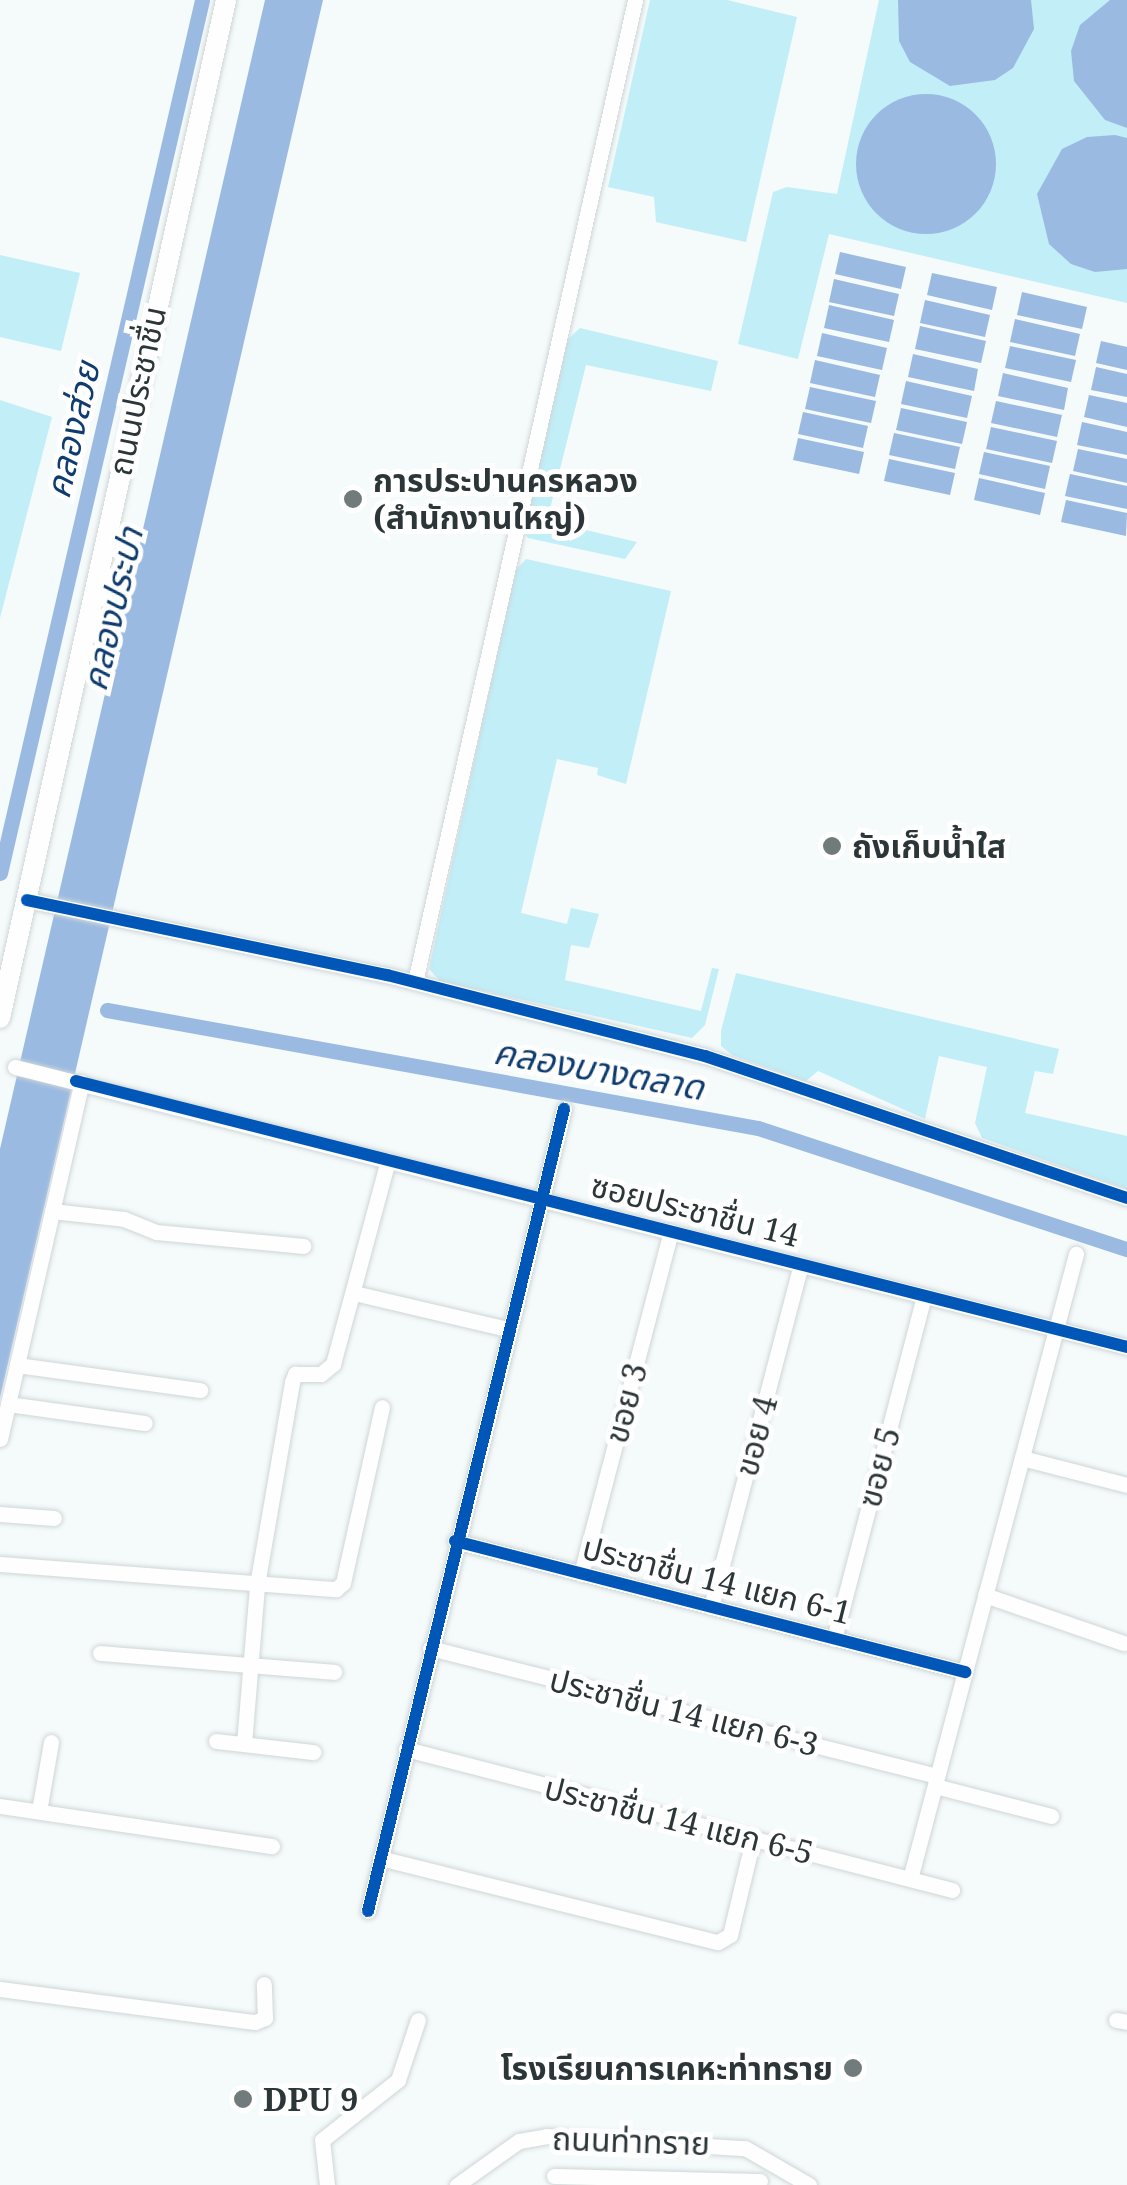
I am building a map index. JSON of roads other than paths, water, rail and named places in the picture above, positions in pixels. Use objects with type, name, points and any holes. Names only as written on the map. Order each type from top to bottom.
[{"type":"main road","name":"ถนนประชาชื่น","points":[[0,1018],[37,902],[226,0]]},
{"type":"street","points":[[416,982],[635,0]]},
{"type":"street","points":[[37,902],[416,982],[708,1057],[1127,1198]]},
{"type":"street","name":"ซอยประชาชื่น 14","points":[[15,1067],[1127,1348]]},
{"type":"street","points":[[0,1439],[79,1081]]},
{"type":"street","points":[[368,1912],[455,1541],[564,1109]]},
{"type":"street","points":[[244,1744],[257,1585],[292,1382],[304,1372],[329,1372],[388,1160]]},
{"type":"street","points":[[52,1211],[124,1219],[156,1232],[304,1246]]},
{"type":"street","name":"ขอย 3","points":[[581,1574],[671,1232]]},
{"type":"street","points":[[910,1879],[1076,1254]]},
{"type":"street","name":"ขอย 4","points":[[711,1607],[801,1265]]},
{"type":"street","points":[[354,1292],[508,1329]]},
{"type":"street","name":"ฃอย 5","points":[[834,1638],[924,1296]]},
{"type":"street","points":[[17,1366],[200,1390]]},
{"type":"street","points":[[8,1404],[145,1423]]},
{"type":"street","points":[[0,1564],[327,1590],[344,1583],[382,1408]]},
{"type":"street","points":[[1022,1458],[1127,1485]]},
{"type":"street","points":[[0,1514],[54,1518]]},
{"type":"street","name":"ประชาชื่น 14 แยก 6-1","points":[[455,1541],[965,1672]]},
{"type":"street","points":[[985,1594],[1124,1644]]},
{"type":"street","name":"ประชาชื่น 14 แยก 6-3","points":[[430,1648],[936,1781],[1051,1816]]},
{"type":"street","points":[[100,1653],[250,1662],[334,1672]]},
{"type":"street","points":[[39,1812],[51,1742]]},
{"type":"street","points":[[216,1742],[313,1752]]},
{"type":"street","name":"ประชาชื่น 14 แยก 6-5","points":[[406,1749],[952,1890]]},
{"type":"street","points":[[0,1806],[272,1846]]},
{"type":"street","points":[[380,1858],[718,1942],[730,1935],[753,1839]]},
{"type":"street","points":[[0,1989],[255,2022],[265,2018],[264,1984]]},
{"type":"street","points":[[327,2185],[322,2140],[398,2080],[418,2020]]},
{"type":"street","name":"ถนนท่าทราย","points":[[457,2185],[518,2141],[546,2136],[725,2144],[780,2166],[809,2185]]},
{"type":"street","points":[[554,2176],[760,2183],[780,2166]]},
{"type":"waterway","name":"คลองส่วย","points":[[0,873],[202,0]]},
{"type":"waterway","name":"คลองบางตลาด","points":[[107,1010],[758,1128],[1127,1249]]},
{"type":"place","name":"การประปานครหลวง (สำนักงานใหญ่)","points":[[353,499]]},
{"type":"place","name":"ถังเก็บน้ำใส","points":[[832,846]]},
{"type":"place","name":"โรงเรียนการเคหะท่าทราย","points":[[853,2068]]},
{"type":"place","name":"DPU 9","points":[[243,2099]]},
{"type":"water label","name":"คลองประปา","points":[[112,609]]}]
